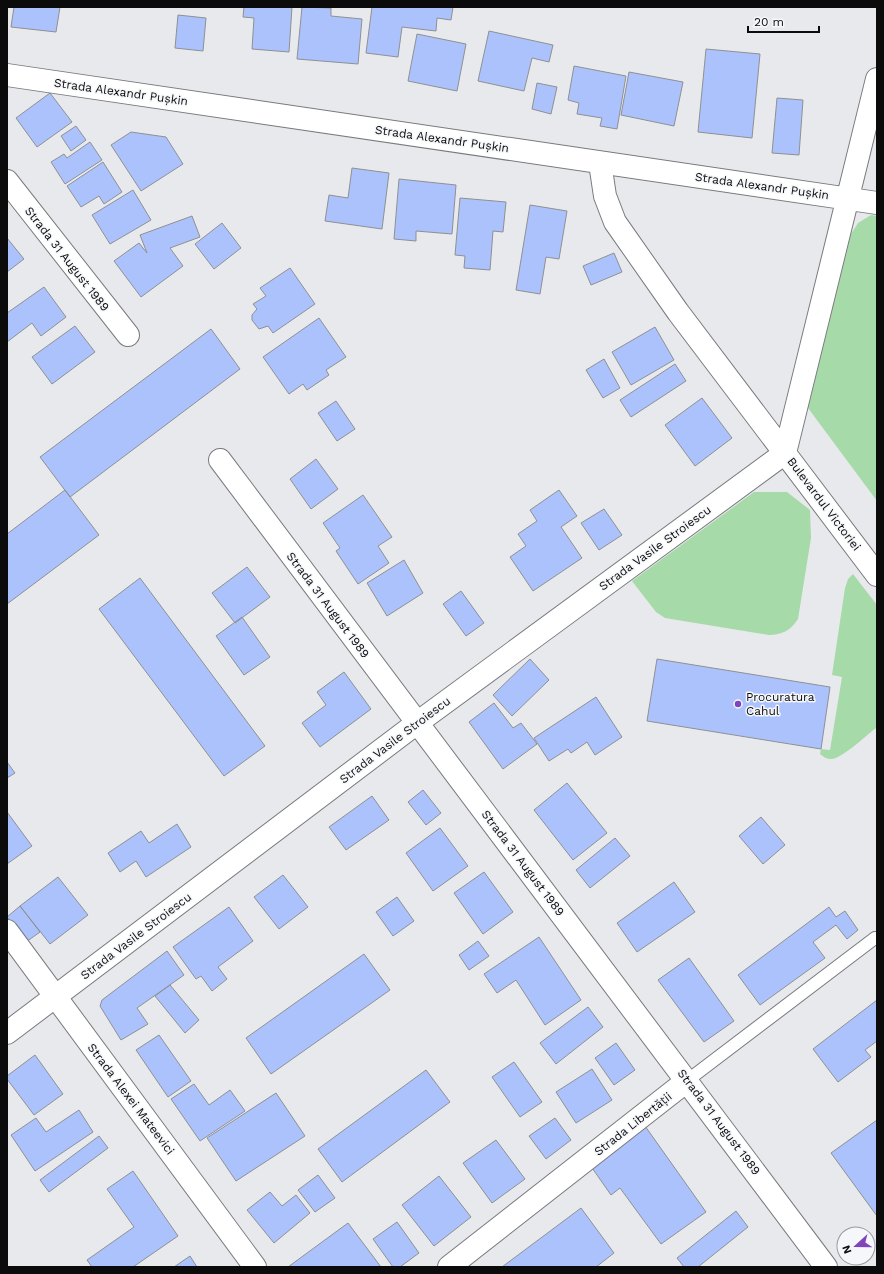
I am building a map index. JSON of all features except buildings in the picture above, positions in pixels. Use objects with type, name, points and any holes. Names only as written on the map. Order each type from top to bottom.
[{"type":"street","name":"Strada Alexandr Pușkin","points":[[7,74],[600,163],[877,202]]},
{"type":"street","points":[[786,453],[877,79]]},
{"type":"street","name":"Bulevardul Victoriei","points":[[600,163],[605,196],[616,222],[678,312],[877,575]]},
{"type":"street","name":"Strada 31 August 1989","points":[[7,181],[128,335]]},
{"type":"street","name":"Strada Vasile Stroiescu","points":[[7,1033],[417,723],[786,453]]},
{"type":"street","name":"Strada 31 August 1989","points":[[220,460],[417,723],[688,1080],[826,1267]]},
{"type":"street","name":"Strada Alexei Mateevici","points":[[7,931],[255,1267]]},
{"type":"street","name":"Strada Libertății","points":[[449,1267],[688,1080]]},
{"type":"lane","name":"Strada Libertății","points":[[688,1080],[875,938]]},
{"type":"green space","points":[[871,215],[877,216],[877,501],[808,408],[851,234],[858,223]]},
{"type":"green space","points":[[754,492],[787,492],[810,510],[811,538],[798,619],[795,623],[786,631],[769,635],[665,618],[656,612],[632,581]]},
{"type":"green space","points":[[853,574],[877,605],[877,727],[849,750],[830,759],[825,758],[820,754],[821,749],[830,750],[842,677],[832,675],[845,588],[848,579]]},
{"type":"place","name":"Procuratura Cahul","points":[[738,704]]}]
